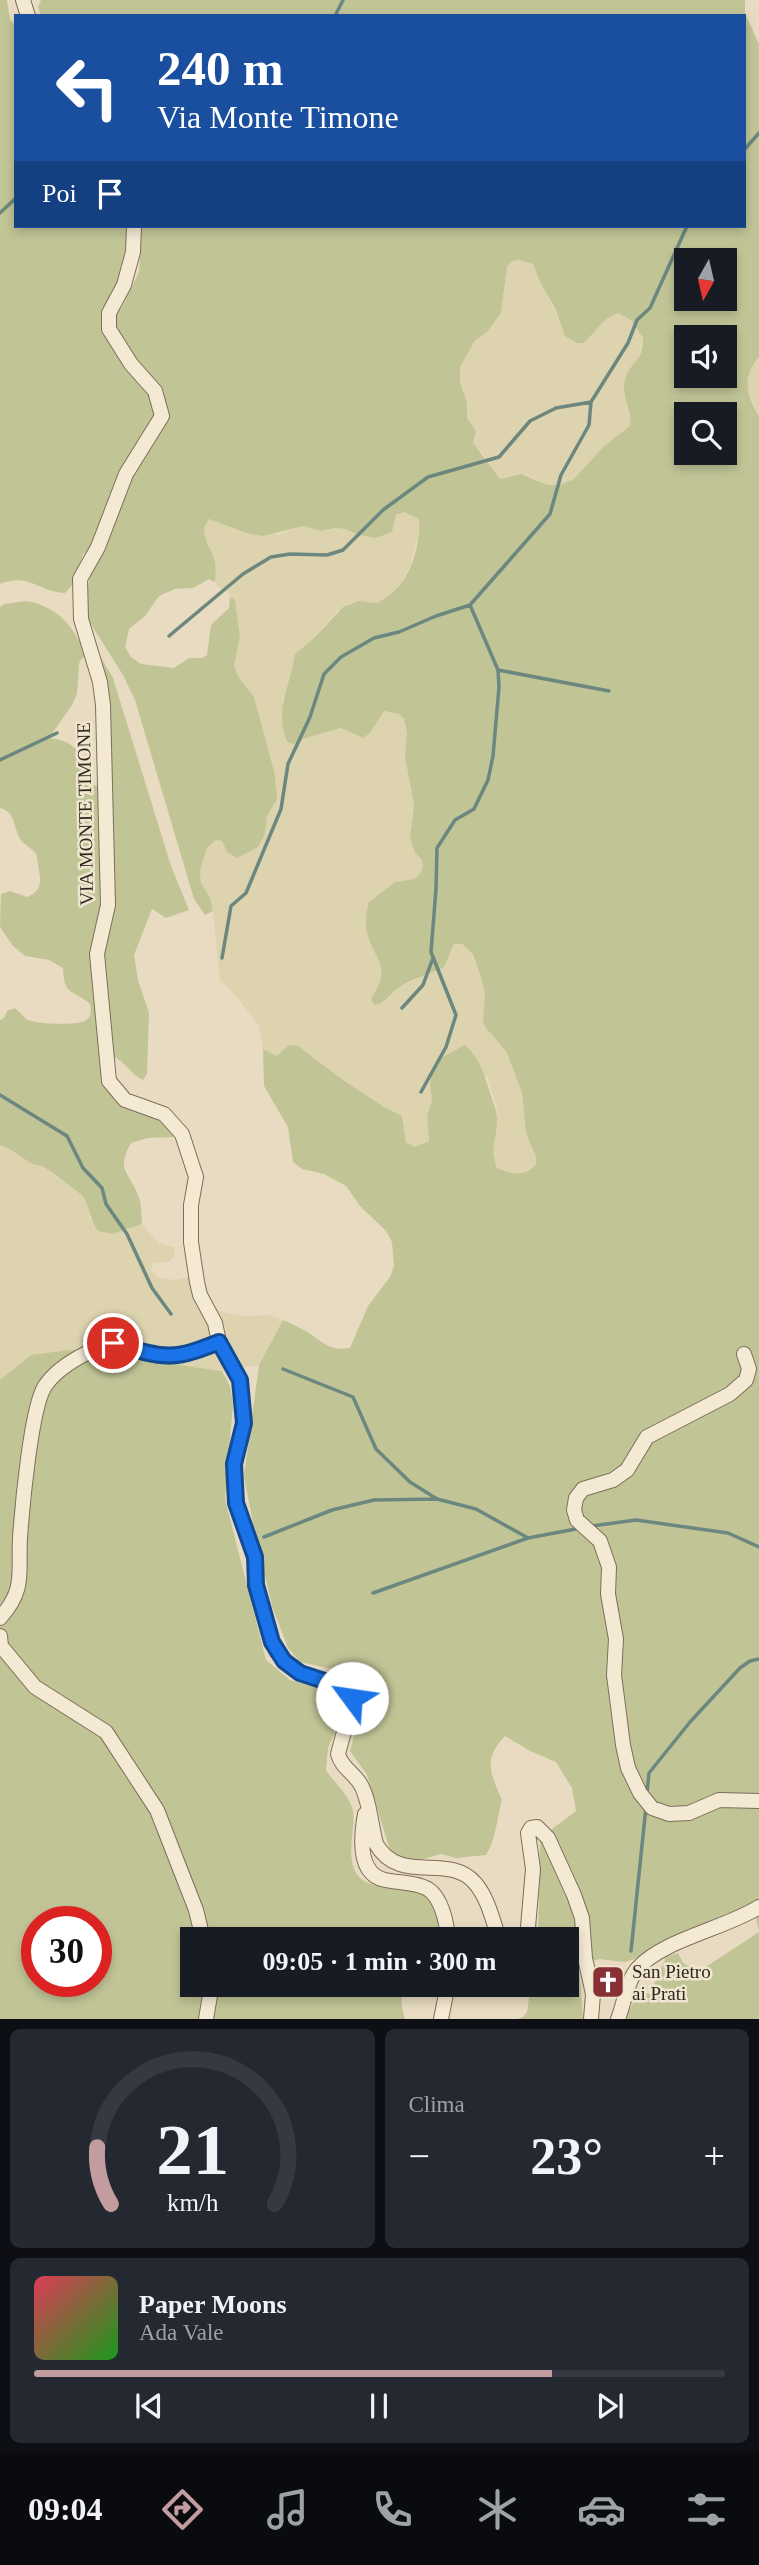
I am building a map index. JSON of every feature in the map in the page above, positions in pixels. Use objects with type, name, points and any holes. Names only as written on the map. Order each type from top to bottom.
[{"type":"street","name":"VIA MONTE TIMONE","points":[[134,228],[133,252],[124,285],[109,313],[109,329],[131,363],[155,391],[162,416],[127,474],[98,547],[80,579],[81,619],[100,682],[103,705],[108,905],[97,954],[109,1081],[125,1100],[164,1114],[182,1134],[196,1177],[191,1205],[191,1230],[197,1282],[200,1295],[215,1323],[219,1342]]},
{"type":"street","points":[[0,1618],[10,1606],[21,1579],[20,1540],[32,1428],[44,1387],[64,1366],[113,1343],[127,1344],[140,1351],[161,1356],[177,1356],[219,1342],[240,1380],[244,1423],[234,1464],[236,1503],[255,1557],[256,1585],[277,1652],[292,1668],[308,1676],[341,1685],[351,1694],[352,1702],[338,1754],[341,1763],[360,1783],[376,1844],[384,1855],[398,1864],[441,1868],[470,1878],[481,1894],[494,1927]]},
{"type":"street","points":[[744,1354],[749,1369],[742,1384],[724,1398],[647,1437],[627,1470],[613,1480],[583,1489],[576,1498],[574,1510],[577,1520],[600,1541],[609,1567],[608,1594],[616,1639],[614,1675],[623,1745],[633,1780],[646,1802],[656,1810],[676,1814],[689,1813],[719,1800],[759,1801]]},
{"type":"street","points":[[0,1636],[1,1646],[35,1687],[106,1732],[158,1810],[200,1927]]},
{"type":"street","points":[[367,1805],[363,1829],[363,1857],[369,1871],[382,1879],[410,1883],[430,1890],[441,1906],[445,1927]]},
{"type":"street","points":[[528,1927],[533,1869],[528,1833],[531,1828],[537,1827],[548,1838],[582,1918],[585,1958],[593,1994],[591,2019]]},
{"type":"street","points":[[618,2019],[636,1972],[651,1958],[759,1907]]},
{"type":"street","points":[[206,2019],[210,1997]]},
{"type":"street","points":[[441,2019],[445,1997]]},
{"type":"shaded area","points":[[512,261],[533,264],[557,315],[584,342],[605,320],[618,313],[631,320],[643,338],[639,359],[626,376],[624,390],[630,426],[604,446],[574,479],[559,485],[548,485],[527,475],[516,474],[500,479],[496,475],[473,443],[476,431],[467,418],[467,403],[460,382],[460,367],[470,347],[493,325],[501,313],[507,267]]},
{"type":"shaded area","points":[[759,357],[759,416],[747,388],[748,373]]},
{"type":"shaded area","points":[[404,512],[419,519],[419,533],[410,566],[402,581],[377,603],[350,603],[336,612],[314,638],[295,654],[292,677],[282,701],[302,742],[309,737],[341,728],[370,733],[384,711],[399,714],[404,719],[407,733],[405,757],[414,805],[410,839],[423,867],[414,879],[395,882],[368,903],[366,928],[379,958],[383,976],[382,1004],[400,987],[444,967],[453,944],[462,944],[473,954],[485,994],[483,1021],[507,1053],[522,1093],[526,1133],[536,1157],[536,1164],[522,1174],[513,1174],[497,1168],[491,1151],[497,1126],[497,1109],[487,1076],[438,1061],[430,1084],[432,1100],[427,1116],[429,1141],[414,1147],[406,1142],[402,1116],[343,1080],[298,1046],[289,1045],[277,1056],[263,1049],[259,1026],[220,980],[213,911],[201,882],[200,870],[211,843],[222,841],[227,852],[265,834],[267,816],[276,801],[254,697],[239,678],[234,666],[240,637],[235,601],[228,591],[218,587],[215,582],[215,560],[204,536],[206,522],[209,519],[246,533],[280,534],[304,526],[320,531],[345,529],[359,535]]},
{"type":"shaded area","points":[[0,1145],[9,1147],[33,1164],[46,1168],[81,1193],[88,1205],[90,1220],[113,1234],[142,1224],[159,1243],[175,1248],[174,1256],[169,1262],[153,1263],[151,1271],[157,1277],[175,1280],[196,1275],[208,1299],[219,1311],[244,1316],[270,1315],[283,1320],[259,1365],[222,1371],[153,1361],[31,1355],[0,1380]]},
{"type":"green space","points":[[0,0],[7,0],[10,20],[14,23],[14,228],[128,228],[127,250],[113,298],[120,311],[139,272],[142,228],[746,228],[746,15],[759,44],[759,357],[750,371],[748,386],[751,401],[759,416],[759,1931],[755,1914],[744,1908],[726,1914],[635,1959],[625,1962],[599,1959],[579,1966],[579,1927],[538,1927],[540,1838],[576,1811],[572,1788],[556,1762],[505,1736],[491,1759],[494,1782],[502,1800],[486,1855],[456,1858],[441,1854],[413,1862],[398,1858],[389,1847],[367,1775],[350,1751],[366,1692],[358,1680],[345,1672],[300,1662],[288,1648],[272,1606],[244,1476],[259,1365],[283,1320],[328,1346],[350,1348],[368,1306],[390,1277],[394,1266],[392,1242],[386,1231],[360,1206],[346,1186],[324,1174],[302,1169],[293,1162],[288,1127],[264,1086],[263,1049],[277,1056],[289,1045],[298,1046],[343,1080],[402,1116],[406,1142],[414,1147],[429,1141],[427,1116],[432,1100],[430,1084],[433,1068],[444,1056],[465,1045],[481,1067],[497,1116],[493,1150],[497,1168],[518,1174],[536,1164],[536,1157],[526,1133],[522,1093],[507,1053],[483,1021],[485,994],[473,954],[462,944],[454,944],[444,967],[402,985],[381,1003],[374,1005],[371,998],[380,980],[381,967],[367,932],[368,903],[395,882],[414,879],[423,867],[410,839],[414,805],[405,757],[407,733],[404,719],[399,714],[384,711],[370,733],[363,738],[341,728],[294,744],[287,742],[283,730],[282,708],[295,654],[343,607],[359,601],[377,603],[402,583],[414,556],[419,519],[404,512],[396,515],[392,532],[376,538],[345,529],[320,531],[304,526],[263,536],[246,533],[209,519],[204,534],[215,561],[215,582],[209,579],[193,588],[175,589],[159,596],[145,616],[129,629],[125,647],[131,657],[141,664],[174,668],[189,658],[202,658],[207,655],[211,625],[229,608],[230,597],[235,600],[240,637],[234,666],[239,678],[254,697],[274,771],[277,795],[267,816],[265,834],[258,847],[237,858],[227,852],[222,841],[216,840],[207,848],[200,870],[201,883],[210,898],[213,911],[205,915],[194,899],[135,700],[123,675],[87,618],[86,597],[91,571],[84,552],[72,585],[65,593],[18,580],[0,584]],"holes":[[[519,260],[533,264],[555,308],[565,336],[577,343],[584,343],[605,320],[618,313],[631,320],[643,338],[641,352],[628,371],[624,383],[630,426],[604,446],[574,479],[559,485],[548,485],[521,474],[500,479],[473,443],[476,431],[467,418],[467,403],[460,382],[460,367],[474,342],[488,331],[501,313],[507,267],[512,261]]]},
{"type":"green space","points":[[41,0],[745,0],[745,14],[40,14],[38,7]]},
{"type":"green space","points":[[26,601],[47,608],[64,619],[86,655],[100,656],[113,678],[171,866],[189,910],[166,918],[152,909],[134,955],[138,980],[149,1013],[147,1074],[143,1080],[113,1056],[114,1074],[120,1089],[133,1098],[164,1106],[183,1123],[173,1137],[148,1138],[131,1143],[124,1165],[139,1198],[142,1224],[113,1234],[98,1231],[81,1194],[44,1167],[34,1165],[0,1145],[0,1020],[7,1011],[15,1008],[28,1020],[58,1024],[82,1022],[89,1017],[91,1011],[90,1004],[67,988],[63,968],[49,960],[25,956],[13,946],[0,927],[1,894],[10,891],[27,897],[36,892],[40,880],[36,854],[20,839],[9,813],[0,808],[0,607]],"holes":[[[86,656],[96,686],[98,786],[86,784],[81,780],[79,755],[72,746],[49,738],[77,694],[79,664]]]},
{"type":"green space","points":[[69,1350],[119,1350],[153,1361],[222,1371],[230,1386],[233,1404],[225,1499],[266,1660],[290,1680],[329,1690],[345,1701],[344,1711],[328,1748],[326,1770],[345,1794],[353,1811],[351,1849],[354,1868],[358,1876],[371,1884],[409,1889],[434,1900],[440,1927],[180,1927],[180,1997],[402,1997],[405,2019],[0,2019],[0,1380],[31,1355]]},
{"type":"green space","points":[[759,1932],[759,2019],[625,2019],[639,1991],[650,1994],[666,1957],[678,1953],[683,1963],[698,1972]]},
{"type":"green space","points":[[579,1966],[583,2019],[517,2019],[527,2012],[529,1997],[579,1997]]},
{"type":"waterway","points":[[336,14],[343,0]]},
{"type":"waterway","points":[[746,148],[759,133]]},
{"type":"waterway","points":[[0,213],[14,200]]},
{"type":"waterway","points":[[222,958],[231,906],[246,893],[281,809],[288,764],[310,717],[324,674],[341,657],[374,638],[399,632],[470,605],[550,514],[561,475],[589,425],[591,402],[628,343],[637,320],[650,308],[686,228]]},
{"type":"waterway","points":[[169,636],[243,574],[271,557],[290,554],[327,555],[343,550],[383,510],[428,477],[499,457],[530,421],[556,408],[591,402]]},
{"type":"waterway","points":[[421,1092],[446,1047],[456,1015],[431,952],[437,848],[455,820],[474,809],[488,780],[493,756],[498,670],[470,605]]},
{"type":"waterway","points":[[498,670],[609,691]]},
{"type":"waterway","points":[[0,760],[57,733]]},
{"type":"waterway","points":[[402,1008],[423,985],[433,958]]},
{"type":"waterway","points":[[0,1095],[67,1136],[83,1168],[102,1188],[106,1204],[127,1234],[152,1288],[171,1314]]},
{"type":"waterway","points":[[283,1369],[353,1397],[376,1449],[410,1482],[437,1499]]},
{"type":"waterway","points":[[264,1537],[332,1510],[374,1500],[437,1499],[476,1509],[528,1538]]},
{"type":"waterway","points":[[592,1526],[636,1520],[728,1533],[759,1547]]},
{"type":"waterway","points":[[373,1593],[528,1538],[581,1528]]},
{"type":"waterway","points":[[647,1793],[649,1773],[690,1722],[740,1668],[759,1659]]},
{"type":"waterway","points":[[631,1951],[646,1807]]},
{"type":"place","name":"San Pietro ai Prati","points":[[608,1982]]},
{"type":"route","points":[[113,1343],[127,1344],[140,1351],[161,1356],[177,1356],[219,1342],[240,1380],[244,1423],[234,1464],[236,1503],[255,1557],[256,1585],[272,1642],[277,1652],[292,1668],[346,1688],[352,1698]]}]
